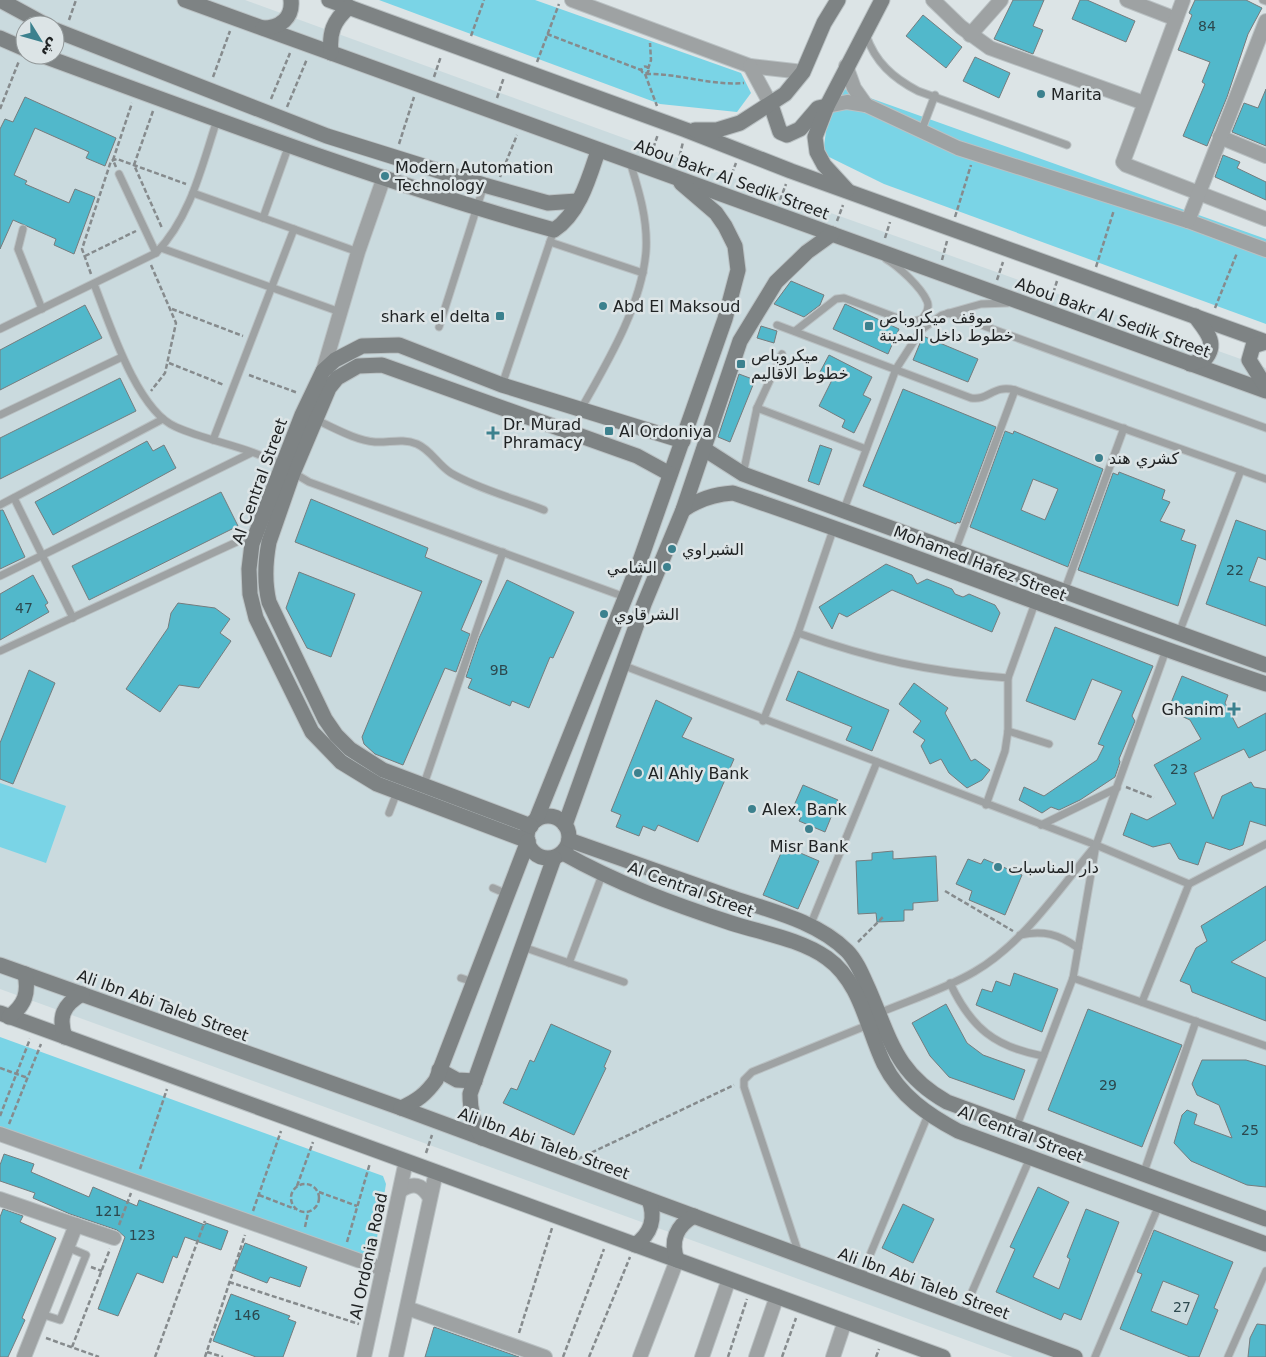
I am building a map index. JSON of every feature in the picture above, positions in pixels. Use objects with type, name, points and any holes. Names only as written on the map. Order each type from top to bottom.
[{"type":"street","points":[[0,0],[28,15]]},
{"type":"street","name":"Abou Bakr Al Sedik Street","points":[[186,0],[598,151],[675,177],[1266,391]]},
{"type":"street","points":[[263,28],[272,28],[282,23],[289,14],[291,0]]},
{"type":"street","name":"Abou Bakr Al Sedik Street","points":[[329,0],[531,76],[686,130],[790,171],[1266,342]]},
{"type":"street","points":[[572,0],[750,66],[803,72]]},
{"type":"street","points":[[686,130],[717,130],[740,123],[771,105],[790,88],[803,72],[824,23],[838,0]]},
{"type":"street","points":[[848,191],[824,165],[817,152],[815,137],[846,66],[882,0]]},
{"type":"street","points":[[933,0],[970,35],[1001,53],[1144,103]]},
{"type":"street","points":[[970,35],[1001,0]]},
{"type":"street","points":[[1127,0],[1176,19]]},
{"type":"street","points":[[1183,0],[1123,157],[1124,164],[1266,219]]},
{"type":"street","points":[[331,53],[332,27],[339,16],[349,7]]},
{"type":"street","points":[[1188,221],[1266,20]]},
{"type":"street","points":[[65,34],[327,136],[490,187],[548,202],[577,201]]},
{"type":"street","points":[[0,38],[15,45]]},
{"type":"street","points":[[65,64],[289,145],[552,236],[563,224],[585,187],[598,151]]},
{"type":"street","points":[[750,66],[771,105],[780,132],[787,135],[800,129],[818,108],[847,102],[866,105],[921,132],[975,154],[1188,221],[1266,250]]},
{"type":"street","points":[[846,66],[854,88],[866,105]]},
{"type":"street","points":[[321,155],[327,136]]},
{"type":"street","points":[[1220,137],[1266,156]]},
{"type":"street","points":[[323,371],[358,252],[384,177]]},
{"type":"street","points":[[401,1108],[415,1102],[426,1094],[436,1080],[467,980],[500,891],[531,832],[640,561],[725,319],[738,270],[735,246],[716,213],[675,177]]},
{"type":"street","points":[[565,825],[644,604],[683,510],[740,341],[769,291],[802,257],[832,234]]},
{"type":"street","points":[[1190,364],[1205,360],[1212,346],[1210,337],[1195,316]]},
{"type":"street","points":[[1266,342],[1253,346],[1249,360],[1266,387]]},
{"type":"street","name":"Al Central Street","points":[[308,417],[308,398],[323,371],[348,352],[362,346],[399,345],[502,385],[683,441]]},
{"type":"street","name":"Al Central Street","points":[[531,832],[473,812],[397,792],[377,784],[347,766],[326,748],[312,732],[256,618],[250,594],[249,569],[252,544],[288,470],[308,417],[337,378],[358,366],[382,365],[637,456],[670,474]]},
{"type":"street","points":[[442,386],[450,365]]},
{"type":"street","points":[[701,387],[722,394]]},
{"type":"street","name":"Mohamed Hafez Street","points":[[704,449],[743,474],[955,553],[1266,664]]},
{"type":"street","name":"Al Central Street","points":[[288,470],[269,542],[265,562],[265,582],[268,602],[325,719],[350,750],[366,761],[383,770],[424,784],[473,812]]},
{"type":"street","name":"Mohamed Hafez Street","points":[[683,510],[694,502],[719,493],[733,493],[834,527],[1035,603],[1266,684]]},
{"type":"street","points":[[1035,603],[1042,584]]},
{"type":"street","points":[[625,597],[644,604]]},
{"type":"street","points":[[482,1138],[474,1124],[470,1109],[470,1094],[522,947],[562,850],[569,833],[565,825],[553,817],[547,816],[531,832],[530,847],[538,856],[562,850]]},
{"type":"street","name":"Al Central Street","points":[[562,850],[615,857],[772,912],[831,936],[849,952],[861,972],[900,1060],[926,1090],[948,1102],[1108,1163],[1266,1219]]},
{"type":"street","name":"Al Central Street","points":[[562,850],[607,876],[693,910],[802,946],[827,958],[854,990],[884,1065],[903,1092],[928,1115],[958,1131],[1266,1244]]},
{"type":"street","points":[[607,876],[615,857]]},
{"type":"street","points":[[765,934],[772,912]]},
{"type":"street","name":"Ali Ibn Abi Taleb Street","points":[[0,965],[401,1108],[1075,1357]]},
{"type":"street","points":[[4,1015],[19,1009],[26,999],[28,986],[25,974]]},
{"type":"street","points":[[65,1037],[61,1025],[63,1012],[70,1000],[82,994]]},
{"type":"street","points":[[4,1015],[943,1357]]},
{"type":"street","points":[[440,1070],[457,1080],[475,1081]]},
{"type":"street","points":[[2,1134],[383,1269]]},
{"type":"street","points":[[1033,1158],[1043,1156],[1046,1151],[1046,1139]]},
{"type":"street","name":"Al Ordonia Road","points":[[364,1357],[406,1162]]},
{"type":"street","points":[[1101,1183],[1100,1171],[1108,1163]]},
{"type":"street","points":[[396,1357],[436,1172]]},
{"type":"street","points":[[400,1191],[408,1185],[417,1185],[425,1189],[430,1198]]},
{"type":"street","points":[[0,1199],[114,1238]]},
{"type":"street","points":[[635,1245],[642,1240],[651,1225],[653,1217],[649,1200]]},
{"type":"street","points":[[640,1357],[677,1260],[674,1252],[675,1234],[686,1221],[694,1216]]},
{"type":"street","points":[[24,1357],[76,1225]]},
{"type":"street","points":[[702,1357],[729,1279]]},
{"type":"street","points":[[756,1357],[777,1296]]},
{"type":"street","points":[[407,1308],[545,1357]]},
{"type":"street","points":[[833,1357],[845,1321]]},
{"type":"lane","points":[[1262,0],[1266,1]]},
{"type":"lane","points":[[865,30],[876,57],[888,71],[902,82],[918,91],[936,95],[1067,145]]},
{"type":"lane","points":[[921,132],[936,95]]},
{"type":"lane","points":[[0,329],[148,258],[159,250],[168,241],[194,190],[217,119]]},
{"type":"lane","points":[[263,218],[289,145]]},
{"type":"lane","points":[[581,409],[607,363],[633,304],[643,273],[646,250],[645,216],[630,162]]},
{"type":"lane","points":[[119,174],[144,227],[159,250],[340,312]]},
{"type":"lane","points":[[439,327],[477,209],[490,187]]},
{"type":"lane","points":[[194,190],[263,218],[358,252]]},
{"type":"lane","points":[[23,229],[18,249],[42,308]]},
{"type":"lane","points":[[213,440],[294,229]]},
{"type":"lane","points":[[502,385],[552,236],[643,273]]},
{"type":"lane","points":[[795,331],[836,300],[844,298],[902,320],[910,322],[922,319],[928,308],[927,301],[910,280],[890,261],[873,249]]},
{"type":"lane","points":[[94,284],[122,357],[146,398],[163,419],[174,427],[251,453],[309,482],[625,597]]},
{"type":"lane","points":[[843,512],[896,369],[921,330],[948,313],[981,304],[1022,302]]},
{"type":"lane","points":[[948,313],[1266,428]]},
{"type":"lane","points":[[777,325],[971,398],[980,398],[1000,388],[1015,390],[1266,479]]},
{"type":"lane","points":[[743,474],[757,408],[782,354]]},
{"type":"lane","points":[[0,415],[122,357]]},
{"type":"lane","points":[[955,553],[1015,390]]},
{"type":"lane","points":[[757,408],[866,449]]},
{"type":"lane","points":[[308,417],[364,440],[377,442],[404,440],[416,444],[428,450],[444,467],[458,477],[544,510]]},
{"type":"lane","points":[[0,505],[163,419]]},
{"type":"lane","points":[[1064,592],[1124,428]]},
{"type":"lane","points":[[0,576],[251,453]]},
{"type":"lane","points":[[1178,633],[1241,470]]},
{"type":"lane","points":[[14,498],[74,618]]},
{"type":"lane","points":[[763,721],[798,632],[834,527]]},
{"type":"lane","points":[[0,651],[257,532]]},
{"type":"lane","points":[[424,784],[503,552]]},
{"type":"lane","points":[[986,805],[1005,751],[1008,731],[1008,678],[1035,603]]},
{"type":"lane","points":[[798,632],[848,651],[901,665],[954,674],[1008,678]]},
{"type":"lane","points":[[1016,1128],[1073,978],[1096,845],[1166,650]]},
{"type":"lane","points":[[622,665],[763,721],[1096,845],[1189,884]]},
{"type":"lane","points":[[1008,731],[1049,744]]},
{"type":"lane","points":[[810,926],[876,762]]},
{"type":"lane","points":[[1041,825],[1117,786]]},
{"type":"lane","points":[[389,813],[397,792]]},
{"type":"lane","points":[[1142,1002],[1189,884],[1266,844]]},
{"type":"lane","points":[[879,1012],[974,972],[998,955],[1020,935],[1096,845]]},
{"type":"lane","points":[[569,963],[607,876]]},
{"type":"lane","points":[[1020,935],[1036,932],[1051,933],[1066,939],[1078,948]]},
{"type":"lane","points":[[522,947],[624,982]]},
{"type":"lane","points":[[1073,978],[1266,1046]]},
{"type":"lane","points":[[950,983],[961,1006],[976,1026],[996,1041],[1011,1048],[1044,1056]]},
{"type":"lane","points":[[1143,1176],[1196,1021]]},
{"type":"lane","points":[[800,1257],[744,1087],[744,1080],[752,1072],[868,1025]]},
{"type":"lane","points":[[860,1279],[928,1115]]},
{"type":"lane","points":[[962,1315],[1033,1158]]},
{"type":"lane","points":[[1095,1357],[1160,1205]]},
{"type":"lane","points":[[41,1314],[60,1320],[86,1255],[67,1247]]},
{"type":"lane","points":[[1228,1357],[1266,1270]]},
{"type":"path","points":[[65,21],[76,0]]},
{"type":"path","points":[[466,50],[484,0]]},
{"type":"path","points":[[531,76],[560,0]]},
{"type":"path","points":[[208,90],[235,18]]},
{"type":"path","points":[[646,74],[651,60],[649,28]]},
{"type":"path","points":[[547,34],[641,70],[643,74],[662,73],[701,82],[738,83],[758,81]]},
{"type":"path","points":[[265,113],[295,40]]},
{"type":"path","points":[[394,157],[424,87],[446,43]]},
{"type":"path","points":[[282,119],[312,46]]},
{"type":"path","points":[[0,109],[18,65]]},
{"type":"path","points":[[492,112],[508,66]]},
{"type":"path","points":[[641,70],[644,67],[648,69]]},
{"type":"path","points":[[94,284],[82,249],[136,90]]},
{"type":"path","points":[[158,98],[134,165],[168,241]]},
{"type":"path","points":[[490,187],[522,122]]},
{"type":"path","points":[[675,177],[686,130]]},
{"type":"path","points":[[724,195],[740,152]]},
{"type":"path","points":[[938,272],[975,154]]},
{"type":"path","points":[[113,160],[134,165],[194,190]]},
{"type":"path","points":[[113,160],[119,174]]},
{"type":"path","points":[[775,213],[790,171]]},
{"type":"path","points":[[832,234],[848,191]]},
{"type":"path","points":[[1092,279],[1118,199]]},
{"type":"path","points":[[873,249],[895,208]]},
{"type":"path","points":[[84,256],[144,227]]},
{"type":"path","points":[[1209,321],[1242,241]]},
{"type":"path","points":[[993,292],[1008,249]]},
{"type":"path","points":[[146,398],[165,373],[176,323],[172,309],[148,258]]},
{"type":"path","points":[[1047,311],[1061,268]]},
{"type":"path","points":[[172,309],[251,339]]},
{"type":"path","points":[[168,363],[233,388]]},
{"type":"path","points":[[239,371],[308,398]]},
{"type":"path","points":[[1117,786],[1154,798]]},
{"type":"path","points":[[945,891],[1020,935]]},
{"type":"path","points":[[849,952],[884,916]]},
{"type":"path","points":[[0,1116],[16,1074],[41,1028]]},
{"type":"path","points":[[2,1134],[28,1078],[41,1028]]},
{"type":"path","points":[[0,1068],[28,1078]]},
{"type":"path","points":[[72,1347],[136,1182],[172,1076]]},
{"type":"path","points":[[560,1168],[744,1080]]},
{"type":"path","points":[[205,1357],[249,1222],[286,1118]]},
{"type":"path","points":[[421,1167],[438,1122]]},
{"type":"path","points":[[299,1211],[291,1199],[317,1129]]},
{"type":"path","points":[[344,1255],[374,1150]]},
{"type":"path","points":[[297,1186],[302,1183],[312,1185],[319,1192],[357,1206]]},
{"type":"path","points":[[259,1195],[303,1212],[313,1210],[319,1202],[319,1192]]},
{"type":"path","points":[[155,1357],[210,1208]]},
{"type":"path","points":[[515,1346],[556,1216]]},
{"type":"path","points":[[563,1357],[610,1235]]},
{"type":"path","points":[[589,1357],[635,1245]]},
{"type":"path","points":[[229,1282],[370,1328]]},
{"type":"path","points":[[728,1357],[751,1287]]},
{"type":"path","points":[[782,1357],[800,1305]]},
{"type":"path","points":[[33,1334],[99,1357]]},
{"type":"path","points":[[207,1352],[223,1357]]},
{"type":"shaded area","points":[[0,0],[245,0],[758,187],[1266,368],[1266,1357],[1013,1357],[0,989]]},
{"type":"shaded area","points":[[379,0],[535,0],[741,73],[751,93],[737,112],[660,104]]},
{"type":"shaded area","points":[[842,88],[1266,239],[1266,324],[884,184],[823,154],[826,131]]},
{"type":"shaded area","points":[[0,783],[66,806],[46,863],[0,847]]},
{"type":"shaded area","points":[[0,1037],[383,1176],[386,1184],[373,1262],[0,1129]]},
{"type":"building","points":[[1013,0],[1044,0],[1033,26],[1043,30],[1033,54],[994,39]]},
{"type":"building","points":[[1080,0],[1087,0],[1135,21],[1126,42],[1072,19]]},
{"type":"building","points":[[1195,0],[1246,0],[1262,8],[1248,34],[1227,97],[1207,146],[1183,136],[1205,84],[1202,82],[1210,62],[1178,50],[1192,15],[1189,13]]},
{"type":"building","points":[[923,15],[962,47],[946,68],[906,36]]},
{"type":"building","points":[[975,57],[1010,73],[999,98],[963,81]]},
{"type":"building","points":[[1266,89],[1266,146],[1232,132],[1244,103],[1258,108]]},
{"type":"building","points":[[25,97],[116,138],[105,166],[86,158],[89,152],[35,128],[14,175],[27,181],[25,184],[69,203],[75,189],[95,197],[74,254],[54,245],[56,239],[13,220],[0,249],[0,129],[5,119],[13,122]]},
{"type":"building","points":[[1223,155],[1240,162],[1237,168],[1266,182],[1266,200],[1215,177]]},
{"type":"building","points":[[791,281],[824,295],[820,305],[804,317],[774,304]]},
{"type":"building","points":[[845,304],[899,329],[888,354],[833,329]]},
{"type":"building","points":[[85,305],[102,338],[0,390],[0,350]]},
{"type":"building","points":[[761,326],[777,331],[774,343],[757,338]]},
{"type":"building","points":[[923,336],[978,359],[968,382],[913,360]]},
{"type":"building","points":[[829,355],[872,377],[863,395],[871,399],[854,433],[842,427],[845,420],[819,406],[833,378],[820,372]]},
{"type":"building","points":[[739,374],[755,380],[730,442],[718,437]]},
{"type":"building","points":[[120,378],[136,411],[0,479],[0,438]]},
{"type":"building","points":[[903,389],[996,427],[960,523],[957,522],[956,524],[863,486]]},
{"type":"building","points":[[1005,431],[1013,434],[1014,431],[1103,469],[1068,567],[970,527]],"holes":[[[1033,479],[1058,489],[1045,520],[1021,510]]]},
{"type":"building","points":[[147,441],[153,451],[164,445],[176,468],[53,535],[35,502]]},
{"type":"building","points":[[820,445],[832,449],[819,485],[808,481]]},
{"type":"building","points":[[1119,472],[1165,490],[1162,499],[1170,502],[1160,521],[1185,530],[1181,540],[1196,545],[1178,606],[1078,570],[1113,473],[1118,475]]},
{"type":"building","points":[[221,492],[238,526],[89,600],[72,566]]},
{"type":"building","points":[[311,499],[428,548],[425,557],[482,581],[461,630],[470,634],[456,672],[445,668],[403,765],[375,754],[364,744],[362,737],[422,592],[295,542]]},
{"type":"building","points":[[0,510],[3,510],[25,557],[0,569]]},
{"type":"building","points":[[1236,520],[1266,531],[1266,560],[1258,557],[1249,581],[1266,587],[1266,626],[1206,604]]},
{"type":"building","points":[[886,564],[912,575],[917,584],[927,579],[952,589],[955,594],[963,597],[969,594],[995,605],[1000,613],[992,632],[892,590],[847,617],[839,613],[832,629],[819,607]]},
{"type":"building","points":[[299,572],[355,594],[331,657],[307,648],[286,608]]},
{"type":"building","points":[[33,575],[48,603],[45,605],[49,612],[0,640],[0,594]]},
{"type":"building","points":[[507,580],[574,612],[553,658],[550,657],[529,708],[512,701],[510,706],[468,688],[472,679],[466,677],[479,638]]},
{"type":"building","points":[[178,603],[215,608],[230,619],[220,633],[231,641],[199,688],[179,685],[160,712],[126,689],[168,628],[171,613]]},
{"type":"building","points":[[1055,627],[1153,666],[1132,716],[1135,721],[1119,759],[1120,762],[1115,777],[1080,800],[1059,810],[1051,807],[1042,813],[1019,800],[1024,787],[1044,796],[1097,760],[1104,746],[1098,744],[1122,691],[1092,679],[1075,720],[1026,701]]},
{"type":"building","points":[[29,670],[55,683],[13,784],[0,779],[0,743]]},
{"type":"building","points":[[798,671],[889,710],[872,751],[846,740],[852,727],[786,700]]},
{"type":"building","points":[[1182,676],[1228,695],[1225,703],[1238,728],[1266,713],[1266,750],[1249,758],[1244,749],[1194,773],[1213,819],[1222,796],[1251,782],[1254,787],[1266,789],[1266,826],[1250,821],[1243,845],[1230,850],[1206,842],[1198,865],[1179,859],[1170,843],[1153,847],[1123,835],[1131,813],[1147,820],[1176,804],[1154,765],[1201,739],[1190,720],[1168,710]]},
{"type":"building","points":[[914,683],[948,708],[945,713],[971,761],[975,759],[990,770],[982,780],[967,788],[949,773],[941,759],[930,764],[921,746],[925,740],[913,732],[921,721],[899,704]]},
{"type":"building","points":[[656,700],[692,718],[682,737],[734,759],[698,842],[658,825],[655,831],[643,826],[639,836],[616,827],[621,815],[611,811]]},
{"type":"building","points":[[803,785],[838,800],[825,832],[799,821],[802,815],[792,810]]},
{"type":"building","points":[[784,846],[819,861],[798,909],[763,895]]},
{"type":"building","points":[[893,851],[893,859],[936,856],[938,901],[913,903],[913,910],[904,910],[904,921],[877,922],[876,913],[858,914],[856,861],[872,860],[872,853]]},
{"type":"building","points":[[968,859],[981,864],[984,859],[1022,875],[1005,915],[969,900],[972,891],[956,884]]},
{"type":"building","points":[[1266,886],[1266,940],[1231,962],[1266,978],[1266,1021],[1192,992],[1190,985],[1180,981],[1196,948],[1207,941],[1201,926]]},
{"type":"building","points":[[1014,973],[1058,989],[1042,1032],[976,1005],[982,989],[992,992],[996,981],[1010,986]]},
{"type":"building","points":[[946,1004],[967,1043],[983,1055],[1025,1070],[1014,1100],[949,1077],[930,1056],[912,1023]]},
{"type":"building","points":[[1088,1009],[1182,1045],[1142,1147],[1048,1110]]},
{"type":"building","points":[[551,1024],[611,1051],[604,1067],[606,1068],[574,1135],[503,1103],[511,1088],[517,1090],[530,1060],[534,1062]]},
{"type":"building","points":[[1202,1060],[1246,1060],[1266,1066],[1266,1187],[1247,1185],[1191,1161],[1174,1143],[1182,1115],[1187,1110],[1197,1114],[1194,1124],[1232,1138],[1219,1105],[1197,1095],[1192,1084]]},
{"type":"building","points":[[4,1154],[34,1164],[31,1172],[89,1197],[93,1187],[137,1206],[139,1200],[205,1225],[206,1223],[228,1231],[221,1250],[185,1237],[177,1258],[173,1256],[163,1283],[137,1273],[118,1316],[98,1309],[125,1237],[117,1230],[70,1214],[33,1198],[35,1193],[0,1181],[0,1165]]},
{"type":"building","points":[[1038,1187],[1069,1202],[1033,1277],[1059,1289],[1070,1259],[1067,1257],[1086,1209],[1119,1222],[1081,1320],[1064,1313],[1061,1320],[996,1292],[1015,1249],[1010,1247]]},
{"type":"building","points":[[903,1204],[934,1219],[913,1263],[882,1248]]},
{"type":"building","points":[[3,1209],[23,1216],[20,1222],[56,1238],[22,1318],[25,1320],[8,1357],[0,1357],[0,1217]]},
{"type":"building","points":[[1154,1230],[1233,1262],[1214,1308],[1218,1310],[1199,1357],[1190,1357],[1120,1329],[1142,1274],[1137,1272]],"holes":[[[1163,1281],[1199,1295],[1187,1325],[1151,1311]]]},
{"type":"building","points":[[245,1243],[307,1267],[300,1287],[270,1277],[267,1283],[234,1270]]},
{"type":"building","points":[[231,1294],[290,1316],[288,1319],[296,1322],[283,1357],[256,1357],[213,1341]]},
{"type":"building","points":[[1257,1324],[1266,1325],[1266,1357],[1248,1357],[1250,1338]]},
{"type":"building","points":[[434,1327],[519,1357],[425,1357]]},
{"type":"place","name":"Marita","points":[[1041,94]]},
{"type":"place","name":"Modern Automation Technology","points":[[385,176]]},
{"type":"place","name":"Abd El Maksoud","points":[[603,306]]},
{"type":"place","name":"shark el delta","points":[[500,316]]},
{"type":"place","name":"موقف ميكروباص خطوط داخل المدينة","points":[[869,326]]},
{"type":"place","name":"ميكروباص خطوط الاقاليم","points":[[741,364]]},
{"type":"place","name":"Al Ordoniya","points":[[609,431]]},
{"type":"place","name":"Dr. Murad Phramacy","points":[[493,433]]},
{"type":"place","name":"كشري هند","points":[[1099,458]]},
{"type":"place","name":"الشبراوي","points":[[672,549]]},
{"type":"place","name":"الشامي","points":[[667,567]]},
{"type":"place","name":"الشرقاوي","points":[[604,614]]},
{"type":"place","name":"Ghanim","points":[[1234,709]]},
{"type":"place","name":"Al Ahly Bank","points":[[638,773]]},
{"type":"place","name":"Alex. Bank","points":[[752,809]]},
{"type":"place","name":"Misr Bank","points":[[809,829]]},
{"type":"place","name":"دار المناسبات","points":[[998,867]]}]
